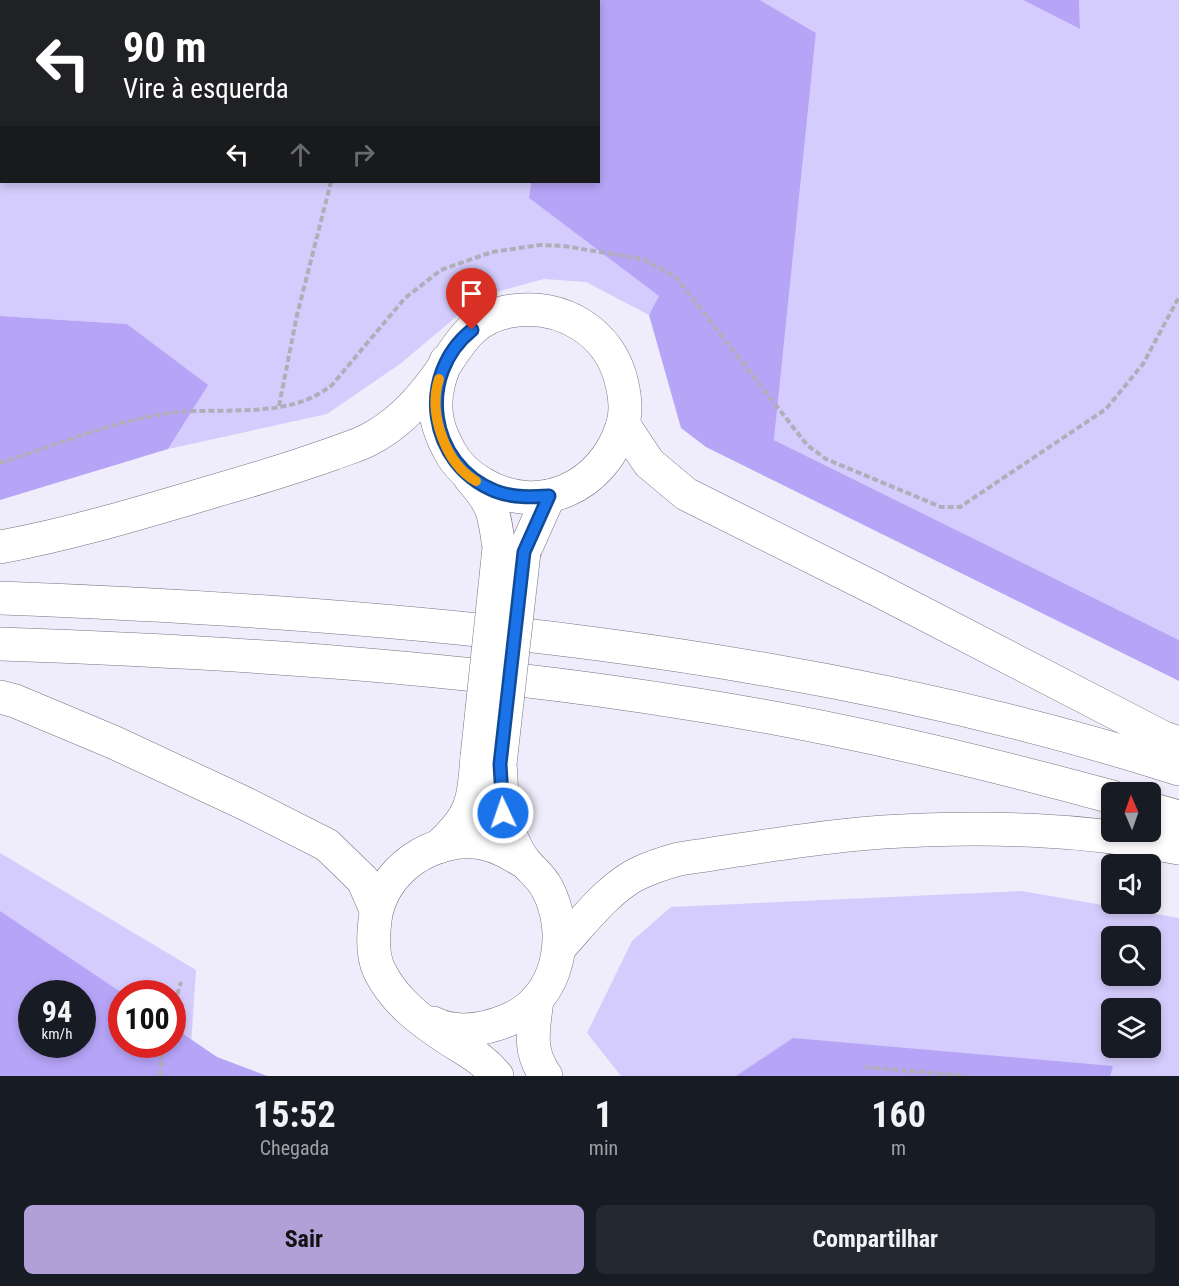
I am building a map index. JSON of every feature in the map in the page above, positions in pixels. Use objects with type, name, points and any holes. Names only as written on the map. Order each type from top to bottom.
[{"type":"highway","points":[[0,547],[57,536],[257,479],[368,440],[407,413],[438,376],[462,339],[483,322],[508,312],[536,309],[562,314],[586,327],[606,346],[619,370],[625,397],[624,424],[614,449],[597,471],[575,487],[549,496],[522,498],[496,492],[472,478],[453,459]]},
{"type":"highway","points":[[446,361],[437,385],[436,411],[441,436],[453,459],[487,497],[512,550]]},
{"type":"highway","points":[[624,424],[649,463],[686,494],[878,590],[1154,733],[1179,743]]},
{"type":"highway","points":[[438,847],[458,829],[468,812],[473,795],[489,761],[512,550],[549,496]]},
{"type":"highway","points":[[0,598],[229,609],[376,620],[585,642],[689,656],[795,675],[974,713],[1179,769]]},
{"type":"highway","points":[[0,644],[355,664],[584,689],[691,704],[876,738],[1021,772],[1101,794]]},
{"type":"highway","points":[[0,697],[15,701],[113,742],[327,845],[363,880],[376,910]]},
{"type":"highway","points":[[489,761],[510,834],[524,862]]},
{"type":"highway","points":[[1161,812],[1179,817]]},
{"type":"highway","points":[[560,947],[614,890],[635,876],[679,859],[881,832],[959,828],[1053,830],[1145,841],[1179,848]]},
{"type":"highway","points":[[413,1013],[437,1025],[464,1030],[491,1027],[516,1016],[537,999],[553,975],[560,947],[559,915],[546,885],[524,862],[505,850],[483,843],[460,842],[438,847],[417,856],[399,871],[386,889],[376,910],[373,939],[378,967],[392,993],[413,1013],[484,1061],[497,1076]]},
{"type":"highway","points":[[537,999],[532,1047],[539,1068],[546,1076]]},
{"type":"path","points":[[279,406],[297,315],[331,183]]},
{"type":"path","points":[[160,1076],[162,1058]]},
{"type":"path","points":[[865,1067],[966,1076]]},
{"type":"shaded area","points":[[600,0],[760,0],[816,33],[774,440],[1179,640],[1179,681],[706,447],[681,428],[649,315],[659,296],[529,198],[531,183],[600,183]]},
{"type":"shaded area","points":[[760,0],[1023,0],[1080,29],[1079,0],[1179,0],[1179,640],[774,440],[816,33]]},
{"type":"shaded area","points":[[1023,0],[1079,0],[1080,29]]},
{"type":"shaded area","points":[[0,183],[531,183],[529,198],[660,296],[649,315],[586,282],[544,279],[481,296],[400,364],[327,414],[168,449],[207,385],[127,324],[0,316]]},
{"type":"shaded area","points":[[0,316],[127,324],[208,385],[168,449],[0,500]]},
{"type":"shaded area","points":[[0,853],[196,970],[189,1076],[0,1076]]},
{"type":"shaded area","points":[[1021,891],[1101,905],[1101,914],[1156,914],[1179,918],[1179,1076],[621,1076],[587,1033],[632,941],[671,907]]},
{"type":"shaded area","points":[[0,911],[108,984],[108,1058],[186,1058],[186,1036],[217,1057],[267,1076],[0,1076]]},
{"type":"shaded area","points":[[793,1038],[1113,1066],[1110,1076],[736,1076]]},
{"type":"slow traffic","points":[[439,379],[436,411],[441,436],[453,459],[476,481]]},
{"type":"route","points":[[472,330],[462,339],[446,361],[437,385],[436,411],[441,436],[453,459],[472,478],[496,492],[522,498],[549,496],[524,552],[500,764],[503,813]]}]
